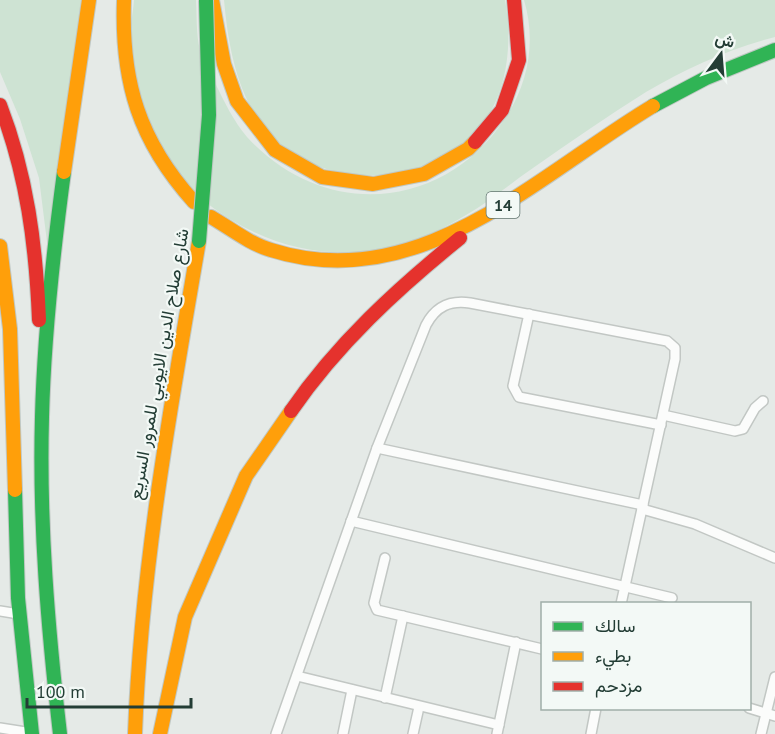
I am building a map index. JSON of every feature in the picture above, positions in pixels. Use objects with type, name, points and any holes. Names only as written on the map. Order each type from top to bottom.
[{"type":"main road","points":[[42,416],[52,279],[90,0]]},
{"type":"main road","points":[[124,0],[123,52],[133,104],[154,152],[169,174],[194,202]]},
{"type":"main road","name":"شارع صلاح الدين الايوبي للمرور السريع","points":[[135,734],[140,614],[163,444],[192,287],[205,178],[209,115],[206,0]]},
{"type":"main road","points":[[212,0],[223,64],[237,102],[252,125],[273,149],[305,171],[342,183],[379,185],[409,180],[437,170],[474,144],[494,121],[509,92],[517,61],[519,35],[514,0]]},
{"type":"main road","name":"14","points":[[212,217],[243,237],[276,251],[316,261],[349,263],[382,260],[414,251],[485,217],[667,98],[722,70],[775,50]]},
{"type":"main road","points":[[0,105],[22,169],[34,225],[46,583],[60,734]]},
{"type":"main road","points":[[160,734],[185,617],[246,476],[316,374],[400,287],[485,217]]},
{"type":"main road","points":[[0,246],[16,442],[19,614],[32,734]]},
{"type":"street","points":[[276,734],[377,448],[426,325],[439,308],[460,301],[672,344],[676,354],[621,602]]},
{"type":"street","points":[[529,314],[513,386],[519,397],[661,425]]},
{"type":"street","points":[[663,415],[735,431],[743,429],[755,408],[763,401]]},
{"type":"street","points":[[377,448],[642,507],[694,524],[775,558]]},
{"type":"street","points":[[351,521],[672,598]]},
{"type":"street","points":[[385,558],[374,606],[377,610],[541,648]]},
{"type":"street","points":[[0,611],[19,614]]},
{"type":"street","points":[[385,698],[403,616]]},
{"type":"street","points":[[297,676],[498,729],[516,642]]},
{"type":"street","points":[[761,734],[771,715],[775,677]]},
{"type":"street","points":[[343,734],[352,690]]},
{"type":"street","points":[[413,734],[419,707]]},
{"type":"street","points":[[751,709],[771,715]]},
{"type":"street","points":[[591,734],[596,710]]},
{"type":"street","points":[[0,728],[32,734]]},
{"type":"green space","points":[[0,0],[81,0],[50,266],[39,178],[20,119],[0,72]]},
{"type":"green space","points":[[134,0],[196,0],[201,54],[242,131],[278,164],[311,183],[347,192],[382,194],[418,187],[451,172],[481,148],[514,104],[525,75],[530,45],[528,15],[524,0],[775,0],[775,37],[709,60],[646,92],[483,204],[433,233],[399,245],[366,251],[333,252],[300,248],[267,238],[235,222],[188,187],[162,150],[142,107],[130,41]]},
{"type":"green space","points":[[224,0],[505,0],[508,52],[501,87],[486,119],[475,133],[452,153],[424,166],[395,174],[364,175],[334,171],[305,160],[280,144],[259,121],[238,78]]},
{"type":"traffic: fast","points":[[199,241],[209,115],[206,0]]},
{"type":"traffic: fast","points":[[653,106],[706,78],[775,50]]},
{"type":"traffic: fast","points":[[60,734],[45,576],[41,457],[47,325],[64,172]]},
{"type":"traffic: fast","points":[[15,490],[18,598],[32,734]]},
{"type":"traffic: slow","points":[[64,172],[89,0]]},
{"type":"traffic: slow","points":[[124,0],[126,58],[137,109],[159,156],[194,202]]},
{"type":"traffic: slow","points":[[212,0],[224,64],[237,101],[275,150],[322,177],[373,184],[424,174],[468,149],[475,142]]},
{"type":"traffic: slow","points":[[211,217],[248,240],[271,250],[325,260],[377,257],[426,244],[474,222],[520,195],[653,106]]},
{"type":"traffic: slow","points":[[135,734],[138,672],[159,486],[199,241]]},
{"type":"traffic: slow","points":[[0,246],[10,329],[15,490]]},
{"type":"traffic: slow","points":[[160,734],[185,617],[246,476],[291,411]]},
{"type":"traffic: jam","points":[[475,142],[502,110],[519,60],[514,0]]},
{"type":"traffic: jam","points":[[0,105],[17,158],[28,211],[39,320]]},
{"type":"traffic: jam","points":[[291,411],[328,363],[369,318],[460,238]]}]
